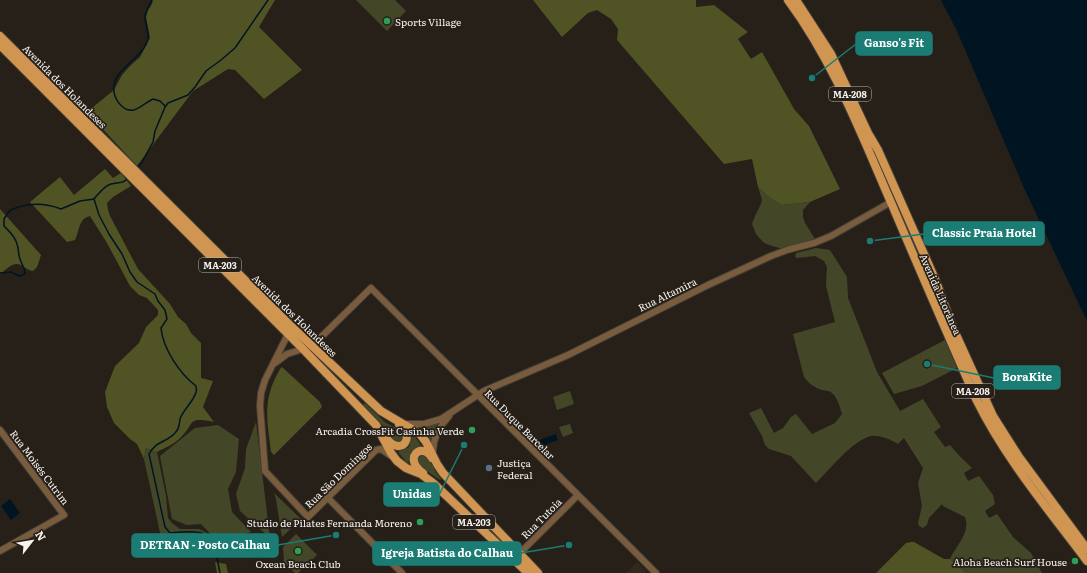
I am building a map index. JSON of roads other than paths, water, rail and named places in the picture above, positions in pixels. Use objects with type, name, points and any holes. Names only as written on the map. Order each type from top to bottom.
[{"type":"main road","name":"Avenida Litorânea","points":[[788,0],[811,33],[831,69],[987,421],[1012,462],[1087,561]]},
{"type":"main road","name":"Avenida Litorânea","points":[[796,0],[818,32],[836,64],[878,150],[934,279],[956,335],[993,416],[1019,457],[1087,549]]},
{"type":"main road","name":"Avenida dos Holandeses","points":[[0,36],[139,179],[312,346],[378,408],[414,429],[422,436],[439,467],[446,476],[538,573]]},
{"type":"main road","name":"Avenida dos Holandeses","points":[[0,45],[128,168]]},
{"type":"main road","name":"Avenida dos Holandeses","points":[[139,179],[376,425],[391,453],[400,463],[406,468],[421,474],[434,483],[528,573]]},
{"type":"main road","points":[[890,202],[896,197],[897,193]]},
{"type":"main road","points":[[376,425],[393,446],[399,447],[406,441],[407,434],[404,428],[378,408]]},
{"type":"main road","points":[[434,483],[414,465],[413,458],[418,452],[423,450],[428,452],[436,466],[446,476]]},
{"type":"street","name":"Rua Altamira","points":[[404,424],[431,423],[441,419],[491,388],[568,355],[708,285],[770,256],[832,236],[890,202]]},
{"type":"street","name":"Rua Duque Barcelar","points":[[312,346],[371,288],[656,573]]},
{"type":"street","points":[[271,367],[288,334]]},
{"type":"street","points":[[271,367],[287,354],[303,349]]},
{"type":"street","name":"Rua São Domingos","points":[[271,367],[263,386],[260,399],[265,471],[308,517],[378,449],[380,448],[384,450],[400,463]]},
{"type":"street","name":"Rua Altamira","points":[[434,457],[433,447],[435,437],[442,425],[455,411]]},
{"type":"street","name":"Rua Moisés Cutrim","points":[[0,430],[64,515],[0,551]]},
{"type":"street","name":"Rua Tutoia","points":[[519,554],[578,495]]},
{"type":"street","points":[[328,498],[402,573]]},
{"type":"water","points":[[941,0],[1087,0],[1087,321],[1024,188],[957,31]]},
{"type":"water","points":[[556,434],[558,440],[542,446],[539,440]]},
{"type":"water","points":[[10,499],[20,513],[11,520],[1,506]]},
{"type":"waterway","points":[[151,0],[145,15],[148,35],[146,45],[116,79],[114,94],[121,106],[129,110],[137,109],[153,99],[160,101],[165,106]]},
{"type":"waterway","points":[[137,168],[153,142],[155,131],[168,103],[188,95],[206,71],[235,48],[268,0]]},
{"type":"waterway","points":[[129,177],[123,182],[106,186],[94,199],[99,215],[122,254],[130,272],[137,282],[155,294],[165,310],[167,319],[161,328],[165,344],[178,368],[196,386],[195,395],[181,416],[177,431],[168,439],[155,446],[149,454],[165,527],[170,533],[196,532],[202,533],[207,537],[214,548],[220,573]]},
{"type":"waterway","points":[[0,273],[11,272],[19,276],[25,274],[19,257],[16,241],[12,234],[4,226],[4,219],[10,210],[22,206],[37,204],[61,209],[80,201],[94,199]]},
{"type":"place","name":"Sports Village","points":[[387,21]]},
{"type":"place","name":"Ganso's Fit","points":[[812,78]]},
{"type":"place","name":"Classic Praia Hotel","points":[[870,241]]},
{"type":"place","name":"BoraKite","points":[[927,364]]},
{"type":"place","name":"Arcadia CrossFit Casinha Verde","points":[[472,430]]},
{"type":"place","name":"Unidas","points":[[464,445]]},
{"type":"place","name":"Justiça Federal","points":[[489,468]]},
{"type":"place","name":"Studio de Pilates Fernanda Moreno","points":[[420,522]]},
{"type":"place","name":"DETRAN - Posto Calhau","points":[[336,535]]},
{"type":"place","name":"Igreja Batista do Calhau","points":[[569,545]]},
{"type":"place","name":"Oxean Beach Club","points":[[298,551]]},
{"type":"place","name":"Aloha Beach Surf House","points":[[1075,561]]}]
